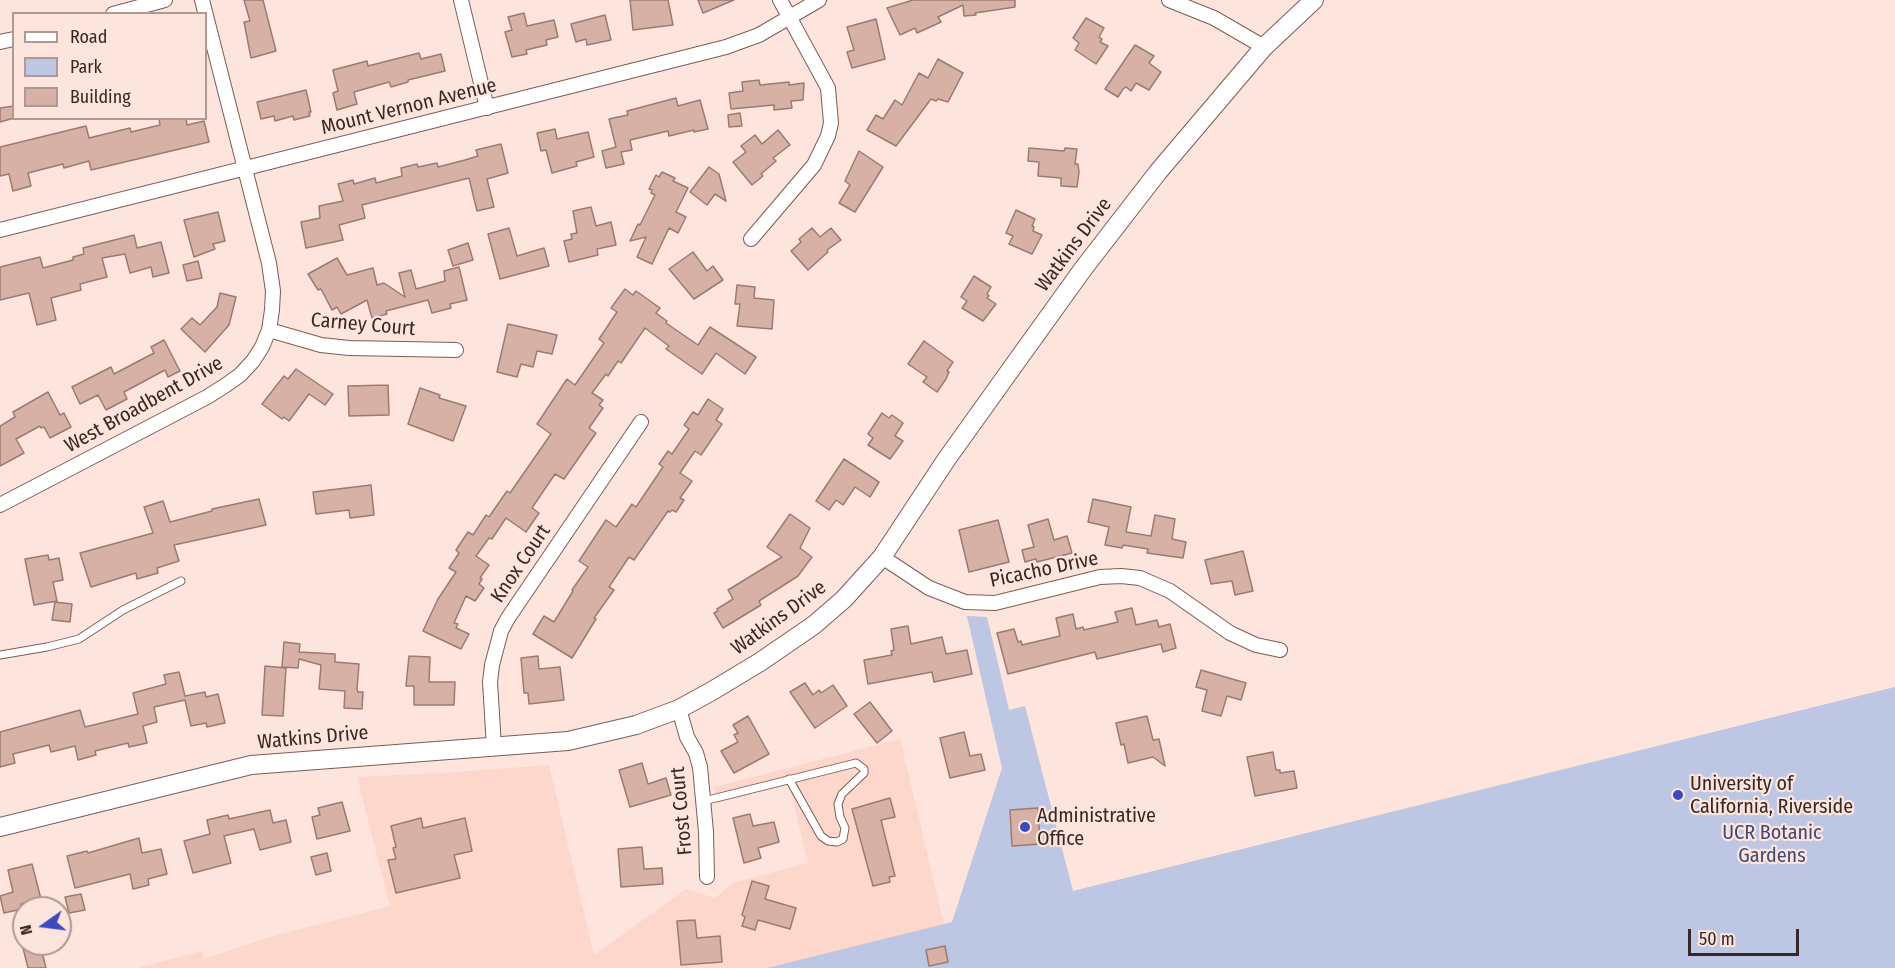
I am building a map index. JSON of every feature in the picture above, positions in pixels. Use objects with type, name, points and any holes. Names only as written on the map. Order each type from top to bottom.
[{"type":"main road","name":"Watkins Drive","points":[[0,827],[251,765],[568,741],[636,725],[679,709],[741,674],[814,625],[844,599],[882,557],[946,460],[1083,269],[1177,147],[1264,47],[1314,0]]},
{"type":"street","points":[[120,12],[165,0]]},
{"type":"street","points":[[461,0],[488,108]]},
{"type":"street","points":[[751,239],[814,165],[828,136],[831,123],[828,88],[780,0]]},
{"type":"street","name":"Mount Vernon Avenue","points":[[0,230],[726,47],[759,35],[819,0]]},
{"type":"street","points":[[1169,0],[1214,18],[1264,47]]},
{"type":"street","name":"West Broadbent Drive","points":[[0,505],[226,386],[240,375],[262,347],[269,330],[273,310],[269,263],[207,20]]},
{"type":"street","name":"Carney Court","points":[[269,330],[321,345],[349,348],[456,350]]},
{"type":"street","name":"Knox Court","points":[[494,747],[490,682],[501,631],[507,618],[641,422]]},
{"type":"street","name":"Picacho Drive","points":[[882,557],[928,588],[965,602],[995,603],[1100,577],[1140,578],[1170,591],[1230,633],[1256,645],[1280,650]]},
{"type":"street","name":"Frost Court","points":[[679,709],[687,738],[696,753],[700,767],[704,801],[707,877]]},
{"type":"lane","points":[[0,655],[79,639],[123,610],[181,581]]},
{"type":"lane","points":[[704,801],[850,763],[860,764],[864,773],[842,794],[838,804],[845,828],[843,838],[837,842],[828,841],[821,836],[789,779]]},
{"type":"shaded area","name":"UCR Botanic Gardens","points":[[967,616],[987,617],[1009,710],[1025,706],[1073,891],[1895,687],[1895,968],[138,968],[202,951],[204,959],[270,937],[390,906],[357,777],[549,765],[594,955],[686,889],[715,898],[733,883],[808,863],[789,785],[718,803],[714,787],[900,739],[944,924],[952,922],[1002,768]]},
{"type":"green space","name":"UCR Botanic Gardens","points":[[967,616],[987,617],[1009,710],[1025,706],[1073,891],[1895,687],[1895,968],[767,968],[952,922],[1002,768]]},
{"type":"building","points":[[244,0],[263,0],[276,51],[251,58],[244,22],[250,21]]},
{"type":"building","points":[[630,0],[668,0],[673,25],[633,30]]},
{"type":"building","points":[[698,0],[734,0],[703,13]]},
{"type":"building","points":[[913,0],[1015,0],[1015,7],[964,16],[963,5],[938,17],[941,22],[917,33],[915,28],[900,35],[887,8]]},
{"type":"building","points":[[524,13],[527,26],[554,20],[558,37],[546,40],[547,45],[526,50],[527,54],[512,57],[505,32],[512,30],[508,17]]},
{"type":"building","points":[[605,15],[611,40],[587,45],[586,39],[576,42],[571,24]]},
{"type":"building","points":[[1086,18],[1104,28],[1099,37],[1102,39],[1100,42],[1108,46],[1096,64],[1075,50],[1079,43],[1073,38]]},
{"type":"building","points":[[876,19],[885,59],[852,68],[847,52],[854,50],[847,27]]},
{"type":"building","points":[[1135,45],[1154,56],[1149,63],[1161,72],[1149,90],[1136,83],[1131,91],[1126,87],[1123,89],[1118,97],[1105,89]]},
{"type":"building","points":[[419,53],[421,59],[441,54],[445,71],[408,80],[408,82],[391,87],[389,82],[354,92],[357,104],[337,110],[333,93],[338,91],[333,70],[367,61],[368,66]]},
{"type":"building","points":[[938,59],[963,73],[948,102],[931,99],[896,146],[867,130],[876,115],[883,119],[895,100],[902,105],[919,73],[928,78]]},
{"type":"building","points":[[759,80],[760,85],[804,83],[803,100],[791,101],[792,108],[774,110],[774,105],[731,109],[729,93],[743,91],[742,82]]},
{"type":"building","points":[[306,90],[310,116],[294,120],[293,116],[275,121],[274,116],[261,119],[257,102]]},
{"type":"building","points":[[676,98],[678,106],[700,100],[708,129],[669,136],[668,131],[630,140],[632,150],[621,152],[624,164],[606,168],[602,151],[616,147],[609,119],[628,115],[627,111]]},
{"type":"building","points":[[12,106],[12,119],[0,122],[0,108]]},
{"type":"building","points":[[740,113],[742,126],[729,127],[728,115]]},
{"type":"building","points":[[159,120],[186,120],[187,125],[204,121],[209,142],[91,170],[89,161],[64,168],[63,164],[28,173],[31,186],[13,191],[9,174],[0,176],[0,147],[86,126],[89,138],[130,128],[131,132],[160,125]]},
{"type":"building","points":[[555,129],[557,139],[588,132],[594,157],[576,162],[577,166],[552,173],[546,150],[541,151],[537,133]]},
{"type":"building","points":[[778,130],[790,145],[773,158],[776,161],[752,185],[733,162],[746,152],[741,146],[755,135],[762,144]]},
{"type":"building","points":[[501,144],[508,173],[487,179],[494,207],[477,211],[469,178],[362,205],[365,218],[339,225],[343,240],[306,248],[301,222],[320,218],[319,206],[343,201],[338,184],[353,180],[354,184],[375,178],[376,183],[402,176],[401,168],[437,163],[438,167],[478,156],[476,150]]},
{"type":"building","points":[[1029,148],[1064,151],[1065,148],[1077,149],[1075,164],[1078,164],[1079,172],[1077,187],[1061,186],[1061,178],[1038,176],[1039,162],[1028,161]]},
{"type":"building","points":[[859,151],[883,167],[855,212],[839,203],[850,185],[845,181]]},
{"type":"building","points":[[709,167],[719,174],[726,201],[715,194],[707,205],[690,192]]},
{"type":"building","points":[[662,172],[675,178],[673,181],[688,188],[676,212],[686,217],[678,233],[669,228],[652,264],[637,257],[646,237],[630,241],[655,195],[649,189],[656,175],[659,177]]},
{"type":"building","points":[[591,207],[596,226],[611,222],[616,245],[597,249],[598,255],[569,262],[564,241],[572,239],[571,234],[577,233],[573,211]]},
{"type":"building","points":[[1016,210],[1035,219],[1032,226],[1033,231],[1042,235],[1032,254],[1009,244],[1013,236],[1006,233]]},
{"type":"building","points":[[218,212],[225,241],[213,244],[215,249],[194,257],[184,220]]},
{"type":"building","points":[[509,228],[517,256],[544,248],[549,266],[500,279],[488,234]]},
{"type":"building","points":[[812,228],[820,237],[831,228],[841,240],[827,250],[828,252],[808,270],[791,251],[801,242],[799,239]]},
{"type":"building","points":[[134,235],[137,248],[161,242],[169,273],[153,277],[151,267],[130,273],[125,254],[102,258],[107,277],[80,284],[81,290],[51,298],[56,320],[37,325],[29,293],[0,300],[0,267],[40,257],[43,268],[73,260],[73,257],[84,254],[83,248]]},
{"type":"building","points":[[468,243],[473,260],[453,266],[448,250]]},
{"type":"building","points":[[693,252],[707,271],[713,266],[723,280],[694,299],[669,269]]},
{"type":"building","points":[[337,258],[347,275],[373,268],[377,285],[384,283],[405,297],[399,273],[411,270],[416,289],[445,281],[444,271],[459,267],[467,300],[450,304],[451,308],[432,313],[428,300],[386,311],[387,314],[372,318],[367,300],[341,314],[337,307],[332,310],[321,289],[318,290],[308,274]]},
{"type":"building","points":[[198,261],[202,278],[187,281],[183,265]]},
{"type":"building","points":[[974,276],[991,287],[987,298],[996,304],[983,321],[962,308],[967,301],[961,297]]},
{"type":"building","points":[[737,285],[755,287],[754,298],[774,300],[772,329],[737,326],[740,304],[735,304]]},
{"type":"building","points":[[625,289],[633,295],[636,291],[660,308],[656,313],[667,321],[666,323],[698,345],[710,327],[756,357],[745,374],[716,353],[702,374],[666,349],[669,346],[645,328],[621,363],[618,361],[592,393],[603,400],[599,405],[603,408],[589,428],[596,433],[564,479],[555,474],[532,508],[539,513],[526,532],[506,518],[492,539],[489,538],[476,556],[489,565],[480,578],[482,579],[479,584],[484,588],[475,601],[466,596],[454,623],[458,624],[456,628],[469,634],[461,649],[423,631],[438,599],[456,572],[449,568],[459,553],[456,550],[468,532],[473,535],[486,515],[489,517],[507,491],[510,493],[551,434],[537,424],[567,379],[575,385],[604,343],[599,339],[617,312],[611,308]]},
{"type":"building","points":[[220,293],[236,297],[229,325],[205,352],[181,329],[192,318],[200,325],[217,307]]},
{"type":"building","points":[[508,324],[557,335],[552,354],[537,351],[533,367],[521,364],[517,377],[497,372]]},
{"type":"building","points":[[164,340],[180,371],[168,377],[165,370],[124,392],[127,399],[106,410],[98,395],[80,404],[72,387],[111,367],[114,374],[154,353],[151,347]]},
{"type":"building","points":[[924,341],[953,362],[947,371],[949,372],[946,379],[937,392],[923,382],[927,377],[908,364]]},
{"type":"building","points":[[296,369],[333,394],[325,405],[309,394],[289,421],[284,417],[282,419],[262,404],[284,376],[288,379]]},
{"type":"building","points":[[388,385],[389,415],[349,416],[348,386]]},
{"type":"building","points":[[420,388],[440,395],[439,398],[466,406],[453,441],[408,424]]},
{"type":"building","points":[[48,392],[60,415],[64,413],[71,427],[50,438],[44,427],[40,426],[16,439],[24,453],[0,466],[0,426],[15,417],[13,412]]},
{"type":"building","points":[[708,399],[723,409],[716,420],[722,424],[701,455],[695,451],[680,473],[692,481],[680,498],[684,500],[676,512],[668,511],[634,560],[629,557],[609,587],[614,590],[594,618],[596,619],[572,658],[533,634],[544,616],[554,622],[588,567],[579,561],[606,520],[616,527],[632,504],[636,507],[663,467],[659,464],[668,451],[672,454],[689,429],[684,425],[693,412],[698,415]]},
{"type":"building","points":[[882,413],[889,418],[892,415],[903,423],[895,436],[903,441],[890,459],[868,445],[873,438],[868,434]]},
{"type":"building","points":[[844,459],[879,482],[870,497],[855,487],[843,505],[836,500],[829,510],[816,501]]},
{"type":"building","points":[[371,485],[374,515],[350,518],[349,510],[316,514],[313,492]]},
{"type":"building","points":[[259,499],[266,525],[174,545],[179,561],[157,568],[158,573],[137,579],[136,573],[91,587],[80,553],[153,533],[144,507],[163,501],[170,522],[212,511],[212,509]]},
{"type":"building","points":[[1093,499],[1131,507],[1126,532],[1151,536],[1155,515],[1175,519],[1172,539],[1186,542],[1183,558],[1147,553],[1148,549],[1105,545],[1109,527],[1088,522]]},
{"type":"building","points":[[790,514],[810,528],[800,548],[812,557],[798,576],[759,601],[761,605],[723,628],[714,613],[733,599],[728,590],[782,557],[767,547]]},
{"type":"building","points":[[1048,519],[1054,540],[1067,536],[1072,553],[1037,562],[1036,559],[1025,562],[1022,550],[1034,547],[1028,525]]},
{"type":"building","points":[[998,520],[1009,562],[969,572],[959,530]]},
{"type":"building","points":[[1243,551],[1253,591],[1235,595],[1232,581],[1211,584],[1205,560]]},
{"type":"building","points":[[48,555],[49,560],[59,558],[63,580],[53,582],[57,601],[34,605],[25,559]]},
{"type":"building","points":[[55,602],[72,604],[70,622],[52,620]]},
{"type":"building","points":[[1132,608],[1136,625],[1157,620],[1159,627],[1170,624],[1176,648],[1163,652],[1161,644],[1097,659],[1095,652],[1008,674],[997,633],[1014,629],[1018,642],[1021,641],[1022,645],[1060,636],[1056,618],[1073,614],[1076,629],[1083,627],[1084,630],[1118,622],[1115,612]]},
{"type":"building","points":[[908,626],[911,644],[942,637],[946,654],[967,650],[972,674],[934,682],[932,672],[868,684],[864,660],[892,655],[891,651],[894,650],[891,629]]},
{"type":"building","points":[[284,642],[300,644],[299,652],[335,654],[335,662],[359,664],[357,689],[358,692],[363,692],[362,709],[344,708],[345,691],[319,689],[321,665],[299,659],[298,668],[282,667]]},
{"type":"building","points":[[409,656],[430,657],[429,682],[455,682],[454,705],[414,705],[414,686],[406,686]]},
{"type":"building","points":[[538,656],[539,669],[560,667],[564,700],[529,704],[528,693],[524,693],[521,658]]},
{"type":"building","points":[[265,666],[286,668],[283,716],[262,715]]},
{"type":"building","points":[[1201,670],[1246,683],[1241,700],[1227,696],[1221,716],[1202,711],[1207,690],[1196,687]]},
{"type":"building","points":[[179,672],[185,696],[205,692],[206,697],[218,694],[225,723],[207,727],[206,723],[191,726],[185,700],[154,707],[157,722],[143,726],[147,743],[129,747],[128,743],[95,751],[96,755],[78,760],[75,746],[51,752],[49,745],[13,754],[15,763],[0,767],[0,732],[80,710],[85,727],[138,714],[133,693],[166,684],[164,675]]},
{"type":"building","points":[[805,683],[813,695],[833,685],[847,706],[815,728],[790,692]]},
{"type":"building","points":[[870,702],[892,731],[877,743],[854,714]]},
{"type":"building","points":[[748,716],[769,754],[734,773],[721,751],[738,742],[734,735],[738,733],[733,725]]},
{"type":"building","points":[[1147,716],[1153,740],[1159,739],[1165,766],[1153,757],[1128,763],[1124,744],[1121,745],[1116,723]]},
{"type":"building","points":[[964,732],[970,756],[981,754],[985,770],[950,778],[940,738]]},
{"type":"building","points":[[1273,752],[1276,770],[1280,770],[1280,773],[1294,771],[1297,788],[1255,796],[1247,757]]},
{"type":"building","points":[[642,763],[648,784],[666,778],[671,795],[630,807],[619,770]]},
{"type":"building","points":[[890,798],[895,817],[881,820],[895,876],[889,877],[890,882],[873,886],[852,809]]},
{"type":"building","points":[[342,802],[350,831],[317,839],[312,817],[320,815],[318,808]]},
{"type":"building","name":"Administrative Office","points":[[1038,808],[1040,844],[1012,846],[1010,810]]},
{"type":"building","points":[[270,810],[273,823],[286,820],[291,842],[260,850],[254,829],[224,836],[231,863],[193,873],[184,841],[210,834],[207,820],[228,815],[229,819]]},
{"type":"building","points":[[750,814],[753,826],[774,822],[779,842],[758,848],[761,858],[744,863],[733,818]]},
{"type":"building","points":[[421,818],[423,828],[465,818],[472,851],[454,855],[460,878],[396,893],[388,860],[396,859],[391,826]]},
{"type":"building","points":[[139,838],[142,853],[161,849],[167,874],[148,879],[149,885],[133,889],[130,874],[75,888],[67,856],[87,851],[88,853]]},
{"type":"building","points":[[642,847],[644,869],[662,868],[663,884],[621,887],[618,849]]},
{"type":"building","points":[[327,853],[331,871],[316,875],[311,857]]},
{"type":"building","points":[[32,864],[40,896],[12,896],[12,911],[4,913],[0,896],[13,892],[8,870]]},
{"type":"building","points":[[752,881],[769,886],[765,899],[796,908],[790,929],[758,920],[755,930],[742,926],[745,917],[742,915]]},
{"type":"building","points":[[81,894],[85,910],[72,912],[70,896]]},
{"type":"building","points":[[695,920],[697,938],[720,936],[722,962],[681,965],[677,921]]},
{"type":"building","points":[[945,946],[948,962],[929,966],[926,950]]},
{"type":"building","points":[[25,956],[43,956],[46,968],[28,968]]},
{"type":"place","name":"University of California, Riverside","points":[[1678,795]]},
{"type":"place","name":"Administrative Office","points":[[1025,827]]}]
